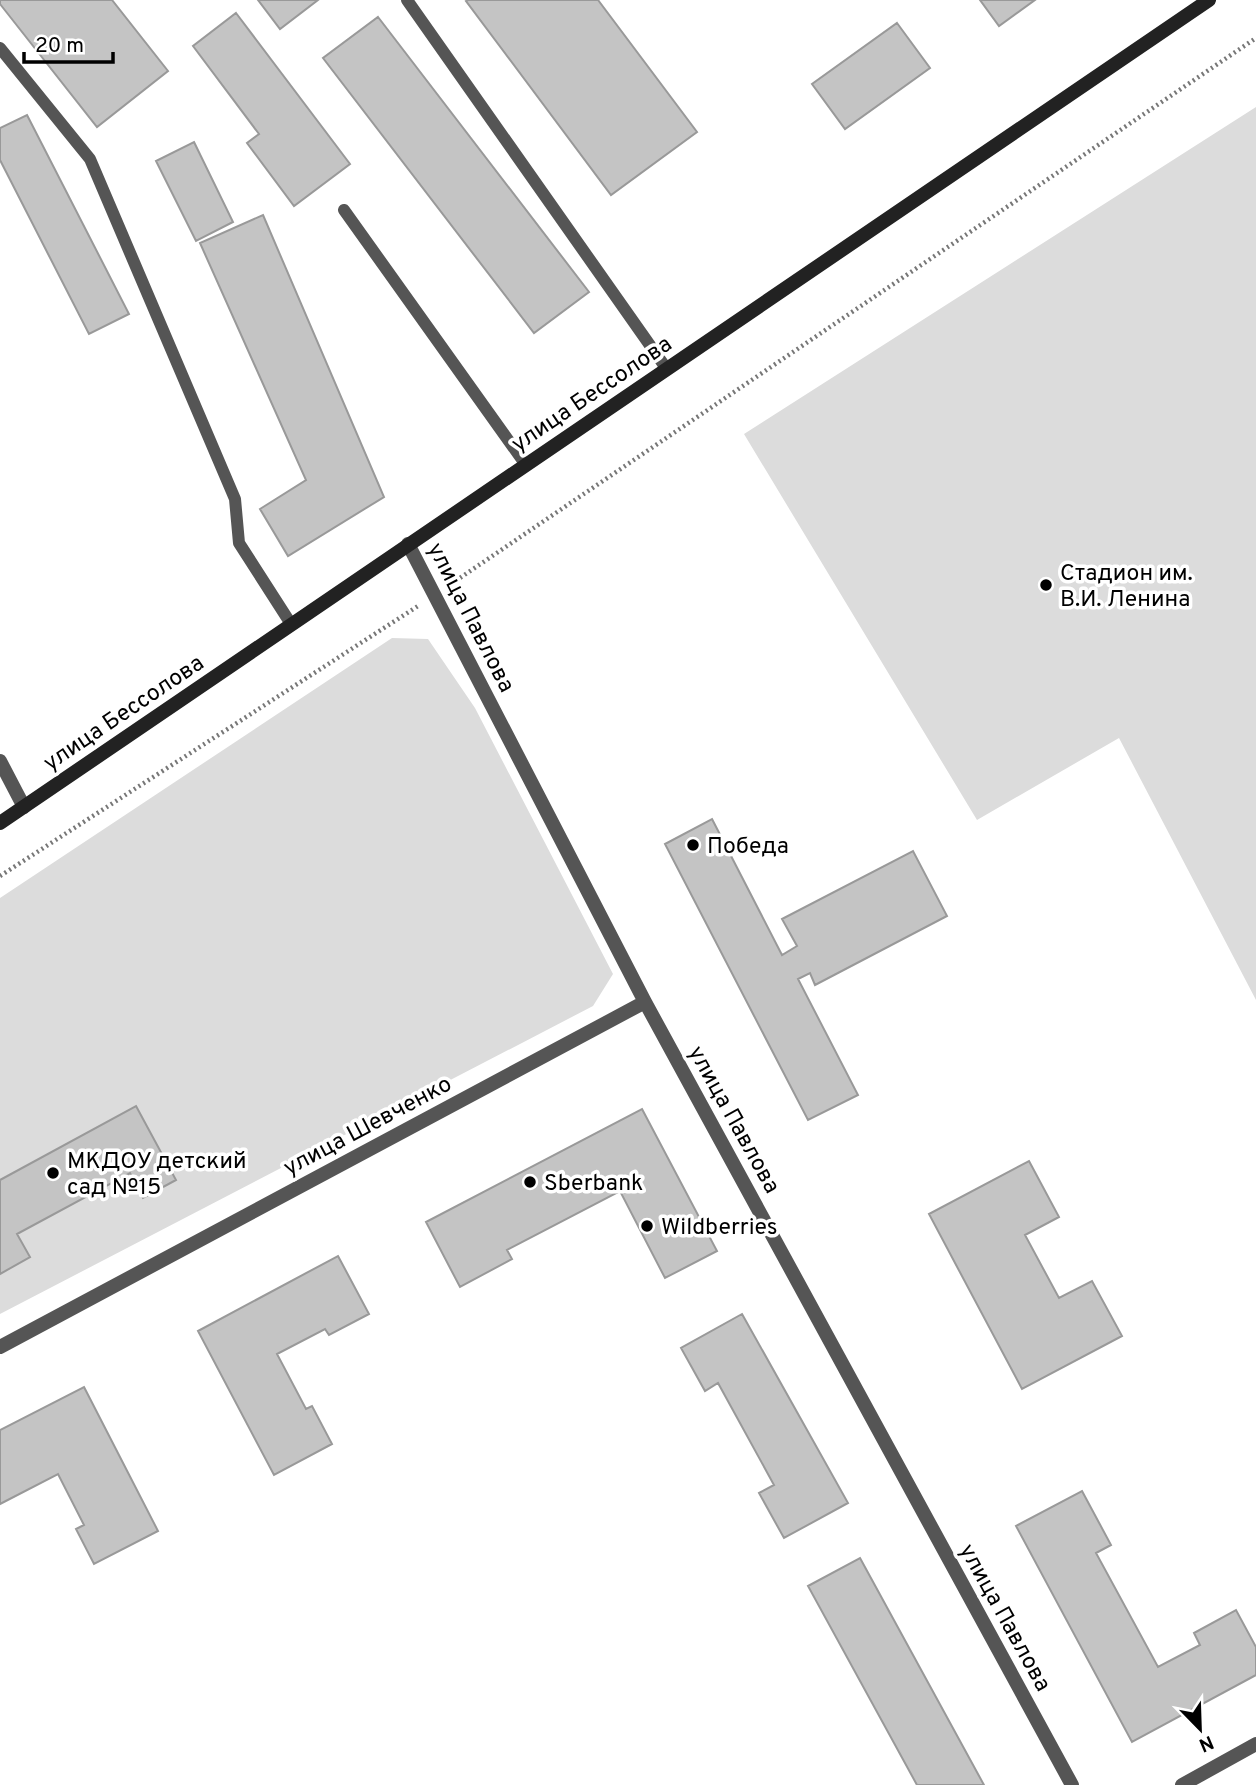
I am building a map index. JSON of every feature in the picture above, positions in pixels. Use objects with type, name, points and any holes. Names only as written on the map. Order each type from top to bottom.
[{"type":"main road","name":"улица Бессолова","points":[[0,823],[1209,0]]},
{"type":"street","name":"улица Павлова","points":[[408,544],[645,1002],[1072,1785]]},
{"type":"street","points":[[0,761],[24,807]]},
{"type":"street","name":"улица Шевченко","points":[[0,1347],[645,1002]]},
{"type":"street","points":[[1182,1785],[1256,1744]]},
{"type":"lane","points":[[407,0],[666,369]]},
{"type":"lane","points":[[0,48],[90,159],[235,499],[239,543],[291,624]]},
{"type":"lane","points":[[344,210],[526,466]]},
{"type":"path","points":[[0,876],[435,595],[1256,38]]},
{"type":"shaded area","name":"Стадион им. В.И. Ленина","points":[[1256,107],[1256,1000],[1119,738],[977,820],[744,434]]},
{"type":"shaded area","points":[[392,638],[428,639],[475,708],[613,974],[593,1006],[0,1314],[0,898]]},
{"type":"building","points":[[0,0],[112,0],[168,71],[97,127],[0,4]]},
{"type":"building","points":[[258,0],[318,0],[280,29]]},
{"type":"building","points":[[598,0],[697,132],[611,195],[466,1]]},
{"type":"building","points":[[980,0],[1035,0],[999,26]]},
{"type":"building","points":[[236,13],[350,164],[294,206],[247,143],[259,134],[193,46]]},
{"type":"building","points":[[378,17],[589,292],[534,333],[323,58]]},
{"type":"building","points":[[897,23],[930,68],[845,129],[812,84]]},
{"type":"building","points":[[27,115],[129,314],[89,334],[0,160],[0,128]]},
{"type":"building","points":[[194,142],[233,222],[196,241],[156,161]]},
{"type":"building","points":[[263,215],[384,497],[288,556],[260,509],[306,480],[200,243]]},
{"type":"building","points":[[712,819],[782,955],[797,946],[782,919],[913,851],[947,916],[815,985],[810,973],[798,979],[858,1095],[808,1120],[665,844]]},
{"type":"building","points":[[136,1106],[176,1180],[143,1198],[130,1173],[17,1234],[30,1257],[0,1274],[0,1180]]},
{"type":"building","points":[[642,1109],[717,1251],[665,1278],[620,1191],[507,1250],[512,1259],[460,1287],[426,1222]]},
{"type":"building","points":[[1029,1161],[1059,1217],[1025,1235],[1059,1298],[1092,1281],[1122,1336],[1022,1389],[929,1214]]},
{"type":"building","points":[[338,1256],[369,1314],[329,1335],[325,1329],[277,1354],[306,1409],[312,1406],[332,1444],[274,1475],[198,1331]]},
{"type":"building","points":[[742,1314],[848,1503],[784,1538],[759,1493],[774,1485],[718,1383],[705,1391],[681,1348]]},
{"type":"building","points":[[84,1387],[158,1531],[94,1564],[76,1529],[84,1525],[58,1474],[0,1504],[0,1430]]},
{"type":"building","points":[[1082,1491],[1111,1545],[1096,1553],[1158,1667],[1200,1645],[1194,1633],[1236,1610],[1256,1647],[1256,1675],[1132,1742],[1016,1526]]},
{"type":"building","points":[[860,1558],[984,1785],[917,1785],[808,1586]]},
{"type":"place","name":"Стадион им. В.И. Ленина","points":[[1046,585]]},
{"type":"place","name":"Победа","points":[[693,845]]},
{"type":"place","name":"МКДОУ детский сад №15","points":[[53,1173]]},
{"type":"place","name":"Sberbank","points":[[530,1182]]},
{"type":"place","name":"Wildberries","points":[[647,1226]]}]
